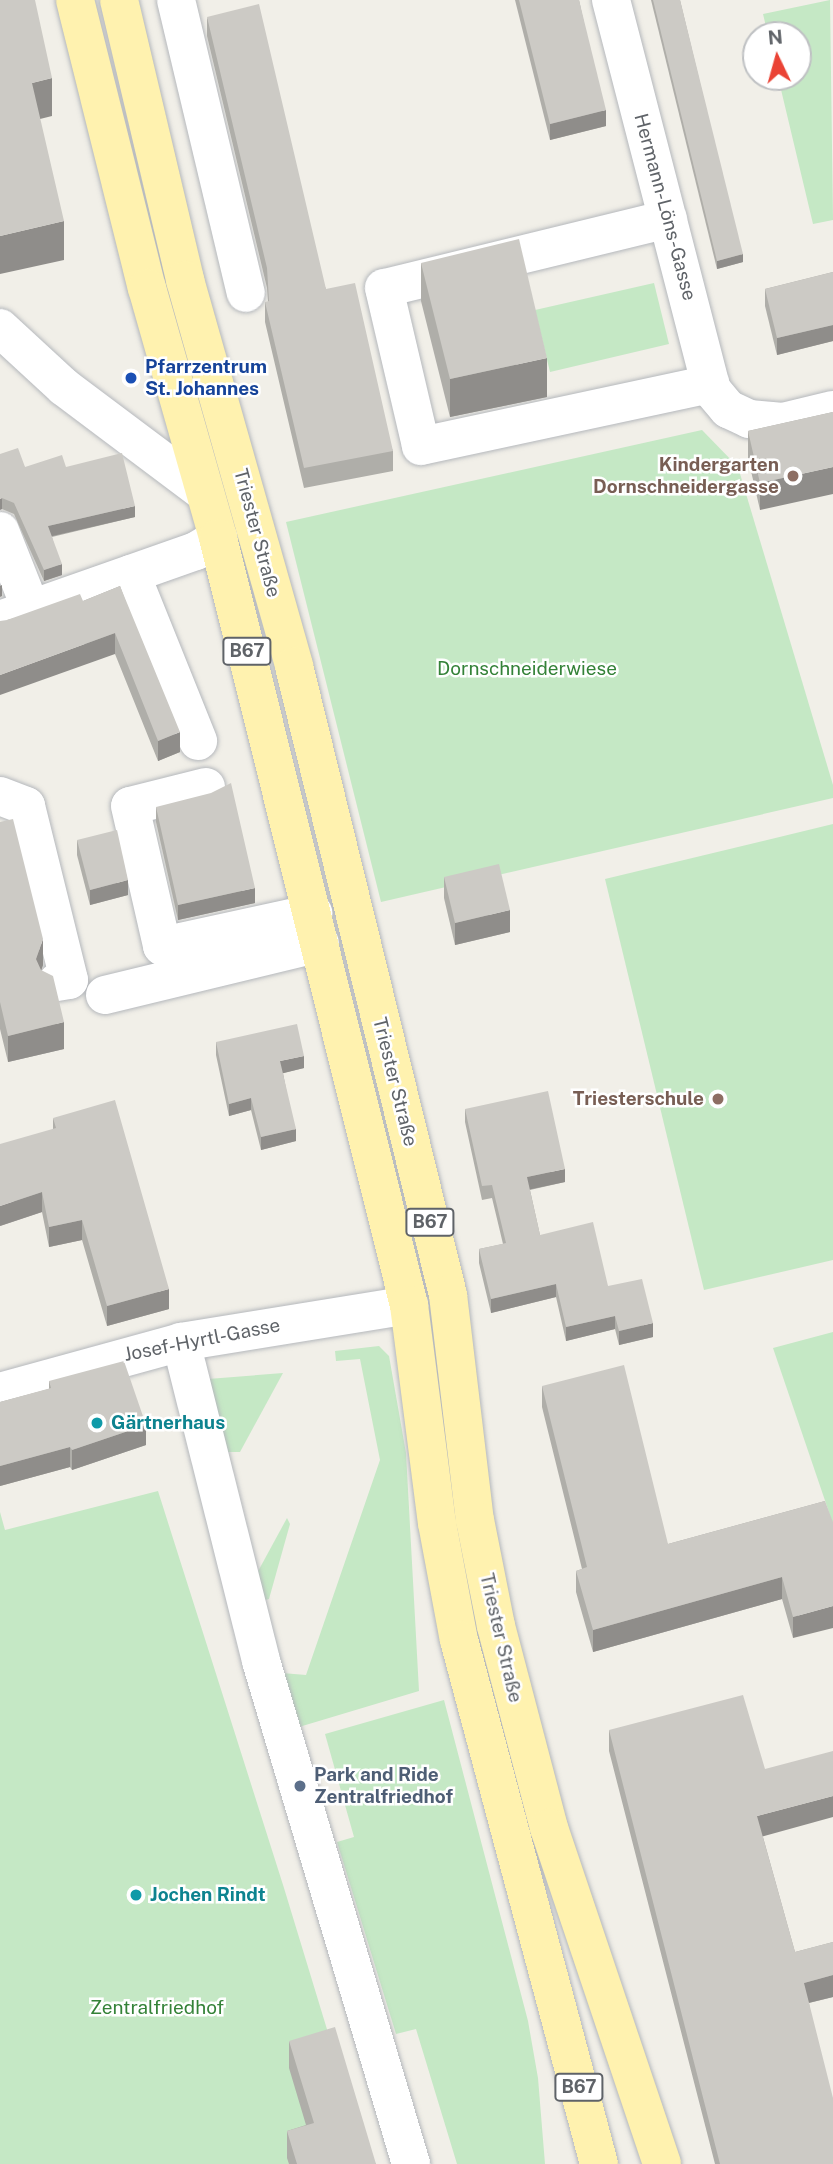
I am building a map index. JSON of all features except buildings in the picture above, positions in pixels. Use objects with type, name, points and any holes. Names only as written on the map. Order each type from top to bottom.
[{"type":"main road","name":"Triester Straße","points":[[75,0],[218,538],[409,1306],[437,1523],[459,1640],[599,2164]]},
{"type":"main road","name":"Triester Straße","points":[[119,0],[185,280],[294,666],[448,1295],[475,1520],[496,1626],[549,1828],[662,2164]]},
{"type":"street","points":[[176,0],[246,293]]},
{"type":"street","name":"Hermann-Löns-Gasse","points":[[611,0],[668,219],[719,396]]},
{"type":"street","points":[[668,219],[384,288],[421,446],[719,396],[749,419],[783,422],[833,410]]},
{"type":"street","points":[[0,328],[65,387],[204,492]]},
{"type":"street","points":[[0,531],[15,615]]},
{"type":"street","name":"Triester Straße","points":[[15,615],[131,574],[218,538]]},
{"type":"street","points":[[131,574],[198,741]]},
{"type":"street","points":[[206,788],[130,806],[162,946],[317,928]]},
{"type":"street","points":[[0,796],[26,806],[69,980],[57,982]]},
{"type":"street","points":[[105,995],[317,928]]},
{"type":"street","name":"Josef-Hyrtl-Gasse","points":[[0,1392],[181,1342],[409,1306]]},
{"type":"street","points":[[181,1342],[261,1661],[411,2164]]},
{"type":"green space","points":[[830,0],[833,220],[813,224],[781,91],[812,91],[812,21],[765,21],[763,14]]},
{"type":"green space","points":[[654,283],[669,344],[550,372],[535,310]]},
{"type":"green space","name":"Dornschneiderwiese","points":[[702,430],[738,467],[833,785],[833,798],[381,902],[286,522]]},
{"type":"green space","name":"Triesterschule","points":[[833,824],[833,1260],[704,1290],[605,879]]},
{"type":"green space","points":[[833,1332],[833,1524],[773,1348]]},
{"type":"green space","points":[[379,1346],[389,1356],[406,1453],[419,1691],[299,1727],[282,1673],[306,1675],[380,1460],[360,1359],[336,1361],[335,1351]]},
{"type":"green space","points":[[283,1373],[240,1452],[228,1452],[208,1379]]},
{"type":"green space","name":"Zentralfriedhof","points":[[158,1491],[368,2164],[0,2164],[0,1512],[5,1530]]},
{"type":"green space","points":[[287,1518],[290,1524],[269,1599],[261,1601],[256,1575]]},
{"type":"green space","points":[[444,1700],[528,2021],[538,2078],[545,2164],[457,2164],[416,2029],[396,2034],[337,1842],[354,1837],[325,1734]]},
{"type":"place","name":"Pfarrzentrum St. Johannes","points":[[131,378]]},
{"type":"place","name":"Kindergarten Dornschneidergasse","points":[[793,476]]},
{"type":"place","name":"Triesterschule","points":[[718,1099]]},
{"type":"place","name":"Gärtnerhaus","points":[[97,1423]]},
{"type":"place","name":"Park and Ride Zentralfriedhof","points":[[300,1786]]},
{"type":"place","name":"Jochen Rindt","points":[[136,1895]]}]
